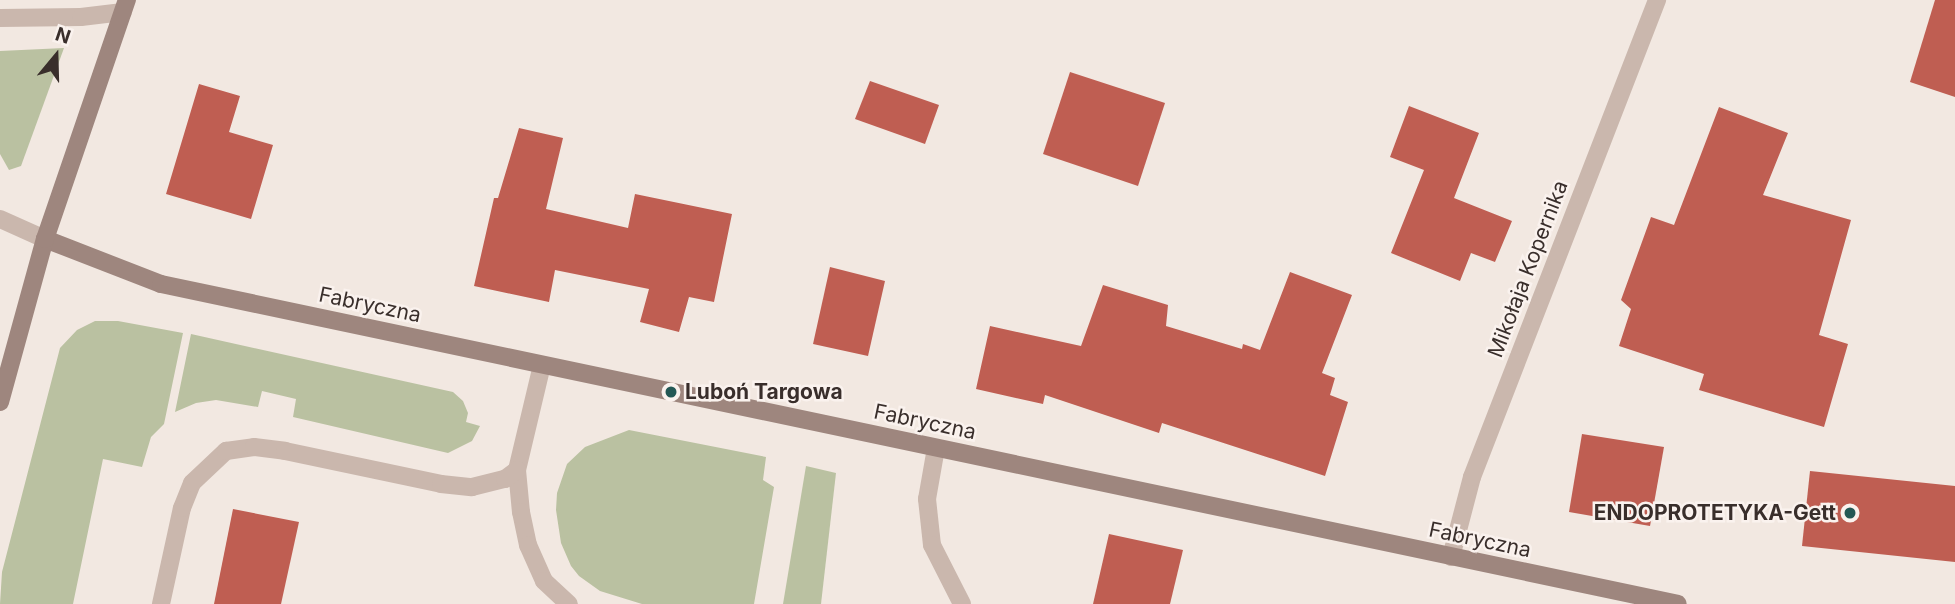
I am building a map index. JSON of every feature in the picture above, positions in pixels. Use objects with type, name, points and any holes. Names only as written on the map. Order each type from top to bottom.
[{"type":"street","name":"Mikołaja Kopernika","points":[[1451,557],[1459,519],[1480,455],[1657,0]]},
{"type":"street","points":[[0,18],[49,19],[125,6],[45,239],[0,402]]},
{"type":"street","points":[[0,219],[45,239]]},
{"type":"street","name":"Fabryczna","points":[[45,239],[161,284],[1451,557],[1644,601],[1678,604]]},
{"type":"street","points":[[542,365],[517,470],[528,545],[544,581],[569,604]]},
{"type":"street","points":[[161,604],[182,508],[192,483],[226,451],[254,447],[285,451],[441,484],[472,487],[505,480],[517,470]]},
{"type":"street","points":[[936,448],[927,499],[932,545],[962,604]]},
{"type":"green space","points":[[64,48],[21,166],[9,170],[0,154],[0,51]]},
{"type":"green space","points":[[95,321],[118,321],[183,333],[164,424],[151,437],[142,467],[103,459],[73,604],[0,604],[2,572],[60,348],[77,330]]},
{"type":"green space","points":[[191,334],[453,392],[463,401],[468,413],[466,422],[480,426],[472,441],[448,453],[293,417],[296,399],[262,391],[258,407],[216,400],[196,403],[175,412]]},
{"type":"green space","points":[[629,430],[766,457],[763,480],[774,487],[754,604],[642,604],[600,591],[579,576],[571,566],[561,543],[556,510],[557,493],[567,464],[585,447]]},
{"type":"green space","points":[[806,466],[836,473],[821,604],[783,604]]},
{"type":"building","points":[[1935,0],[1955,0],[1955,97],[1910,82]]},
{"type":"building","points":[[1070,72],[1165,103],[1138,186],[1043,154]]},
{"type":"building","points":[[870,81],[939,105],[925,144],[855,119]]},
{"type":"building","points":[[199,84],[240,96],[229,132],[273,145],[251,219],[166,194]]},
{"type":"building","points":[[1409,106],[1479,133],[1454,198],[1512,221],[1495,262],[1471,253],[1460,281],[1391,253],[1424,170],[1390,157]]},
{"type":"building","points":[[1719,107],[1788,133],[1763,195],[1851,220],[1819,335],[1848,344],[1824,427],[1699,390],[1704,374],[1619,346],[1631,309],[1621,300],[1651,217],[1674,225]]},
{"type":"building","points":[[519,128],[563,138],[546,209],[628,228],[635,194],[732,214],[714,302],[689,297],[679,332],[640,322],[649,289],[555,270],[549,302],[474,286],[494,198],[498,198]]},
{"type":"building","points":[[830,267],[885,281],[868,356],[813,344]]},
{"type":"building","points":[[1290,272],[1352,295],[1322,373],[1335,378],[1330,395],[1348,402],[1325,476],[1162,423],[1159,433],[1045,395],[1043,404],[976,389],[990,326],[1081,346],[1103,285],[1168,305],[1166,326],[1242,349],[1243,344],[1260,350]]},
{"type":"building","points":[[1582,434],[1664,447],[1650,526],[1569,512]]},
{"type":"building","points":[[1810,471],[1955,486],[1955,562],[1802,546]]},
{"type":"building","points":[[233,509],[299,522],[281,604],[214,604]]},
{"type":"building","points":[[1109,534],[1183,550],[1170,604],[1093,604]]},
{"type":"place","name":"Luboń Targowa","points":[[671,392]]},
{"type":"place","name":"ENDOPROTETYKA-Gett","points":[[1850,513]]}]
